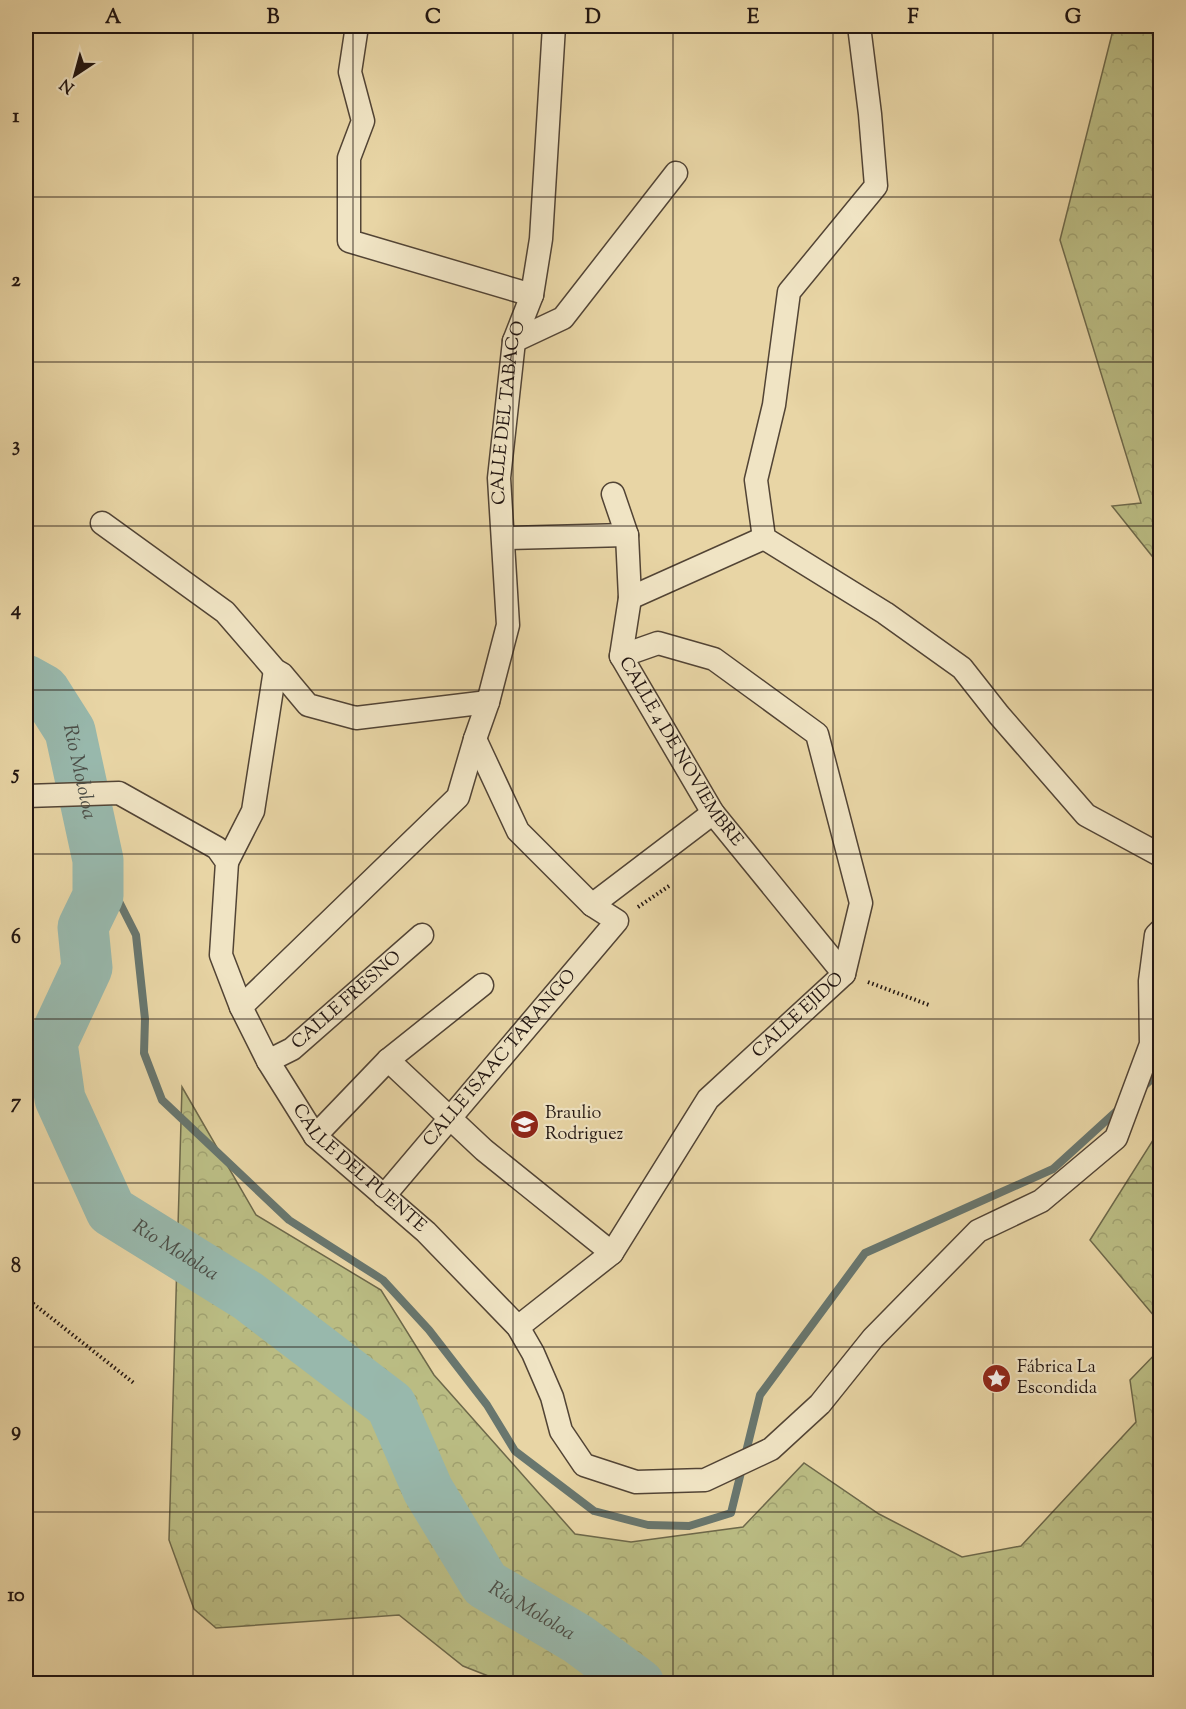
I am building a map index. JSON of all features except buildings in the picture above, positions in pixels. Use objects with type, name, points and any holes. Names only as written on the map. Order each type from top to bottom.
[{"type":"street","points":[[357,26],[350,72],[363,121],[349,158],[349,241],[532,295]]},
{"type":"street","name":"CALLE DEL TABACO","points":[[241,1007],[458,797],[488,702],[508,625],[500,478],[514,341],[532,295],[541,239],[554,26]]},
{"type":"street","points":[[859,26],[876,186],[789,292],[774,405],[756,480],[765,538],[885,613],[962,668],[999,716],[1086,815],[1161,855]]},
{"type":"street","points":[[514,341],[563,318],[676,173]]},
{"type":"street","name":"CALLE 4 DE NOVIEMBRE","points":[[613,494],[627,535],[630,598],[621,656],[714,813],[844,974]]},
{"type":"street","points":[[102,524],[225,612],[308,705],[356,718],[488,702]]},
{"type":"street","points":[[504,538],[627,535]]},
{"type":"street","points":[[630,598],[765,538]]},
{"type":"street","name":"CALLE EJIDO","points":[[518,1327],[612,1253],[708,1099],[844,974],[861,903],[817,734],[714,659],[658,643],[621,656]]},
{"type":"street","points":[[26,796],[119,793],[207,841],[217,848],[227,862],[253,811],[275,670]]},
{"type":"street","points":[[475,739],[518,831],[592,905],[617,921]]},
{"type":"street","points":[[592,905],[714,813]]},
{"type":"street","name":"CALLE DEL PUENTE","points":[[227,862],[221,956],[241,1007],[268,1060],[315,1136],[426,1232],[518,1327],[533,1353],[552,1397],[561,1431],[584,1465],[636,1482],[705,1480],[771,1449],[820,1404],[873,1338],[978,1231],[1041,1201],[1116,1138],[1151,1044],[1150,981],[1156,935],[1161,931]]},
{"type":"street","name":"CALLE ISAAC TARANGO","points":[[384,1196],[617,921]]},
{"type":"street","name":"CALLE FRESNO","points":[[268,1060],[292,1049],[422,935]]},
{"type":"street","points":[[315,1136],[388,1060],[482,985]]},
{"type":"street","points":[[388,1060],[484,1150],[612,1253]]},
{"type":"path","points":[[617,921],[669,886]]},
{"type":"path","points":[[844,974],[929,1005]]},
{"type":"path","points":[[26,1298],[135,1384]]},
{"type":"green space","points":[[1114,26],[1160,26],[1160,566],[1112,506],[1141,503],[1060,240]]},
{"type":"green space","points":[[182,1087],[256,1215],[381,1290],[434,1375],[575,1534],[631,1542],[743,1527],[804,1463],[879,1514],[962,1557],[1021,1546],[1136,1422],[1130,1380],[1160,1349],[1160,1683],[506,1683],[463,1666],[399,1615],[216,1628],[194,1609],[169,1540]]},
{"type":"green space","points":[[1160,1129],[1160,1323],[1090,1240]]},
{"type":"waterway","name":"Río Mololoa","points":[[26,680],[44,690],[70,731],[98,860],[98,896],[83,927],[87,968],[52,1043],[60,1099],[111,1211],[248,1296],[391,1405],[428,1490],[485,1584],[578,1639],[639,1684]]},
{"type":"waterway","points":[[98,860],[136,935],[145,1019],[144,1053],[162,1100],[289,1220],[383,1280],[429,1330],[487,1405],[515,1451],[594,1511],[648,1525],[689,1526],[731,1513],[760,1395],[865,1253],[1053,1169],[1120,1108]]},
{"type":"waterway","points":[[1142,1088],[1160,1071]]},
{"type":"place","name":"Braulio Rodriguez","points":[[524,1124]]},
{"type":"place","name":"Fábrica La Escondida","points":[[996,1378]]}]
